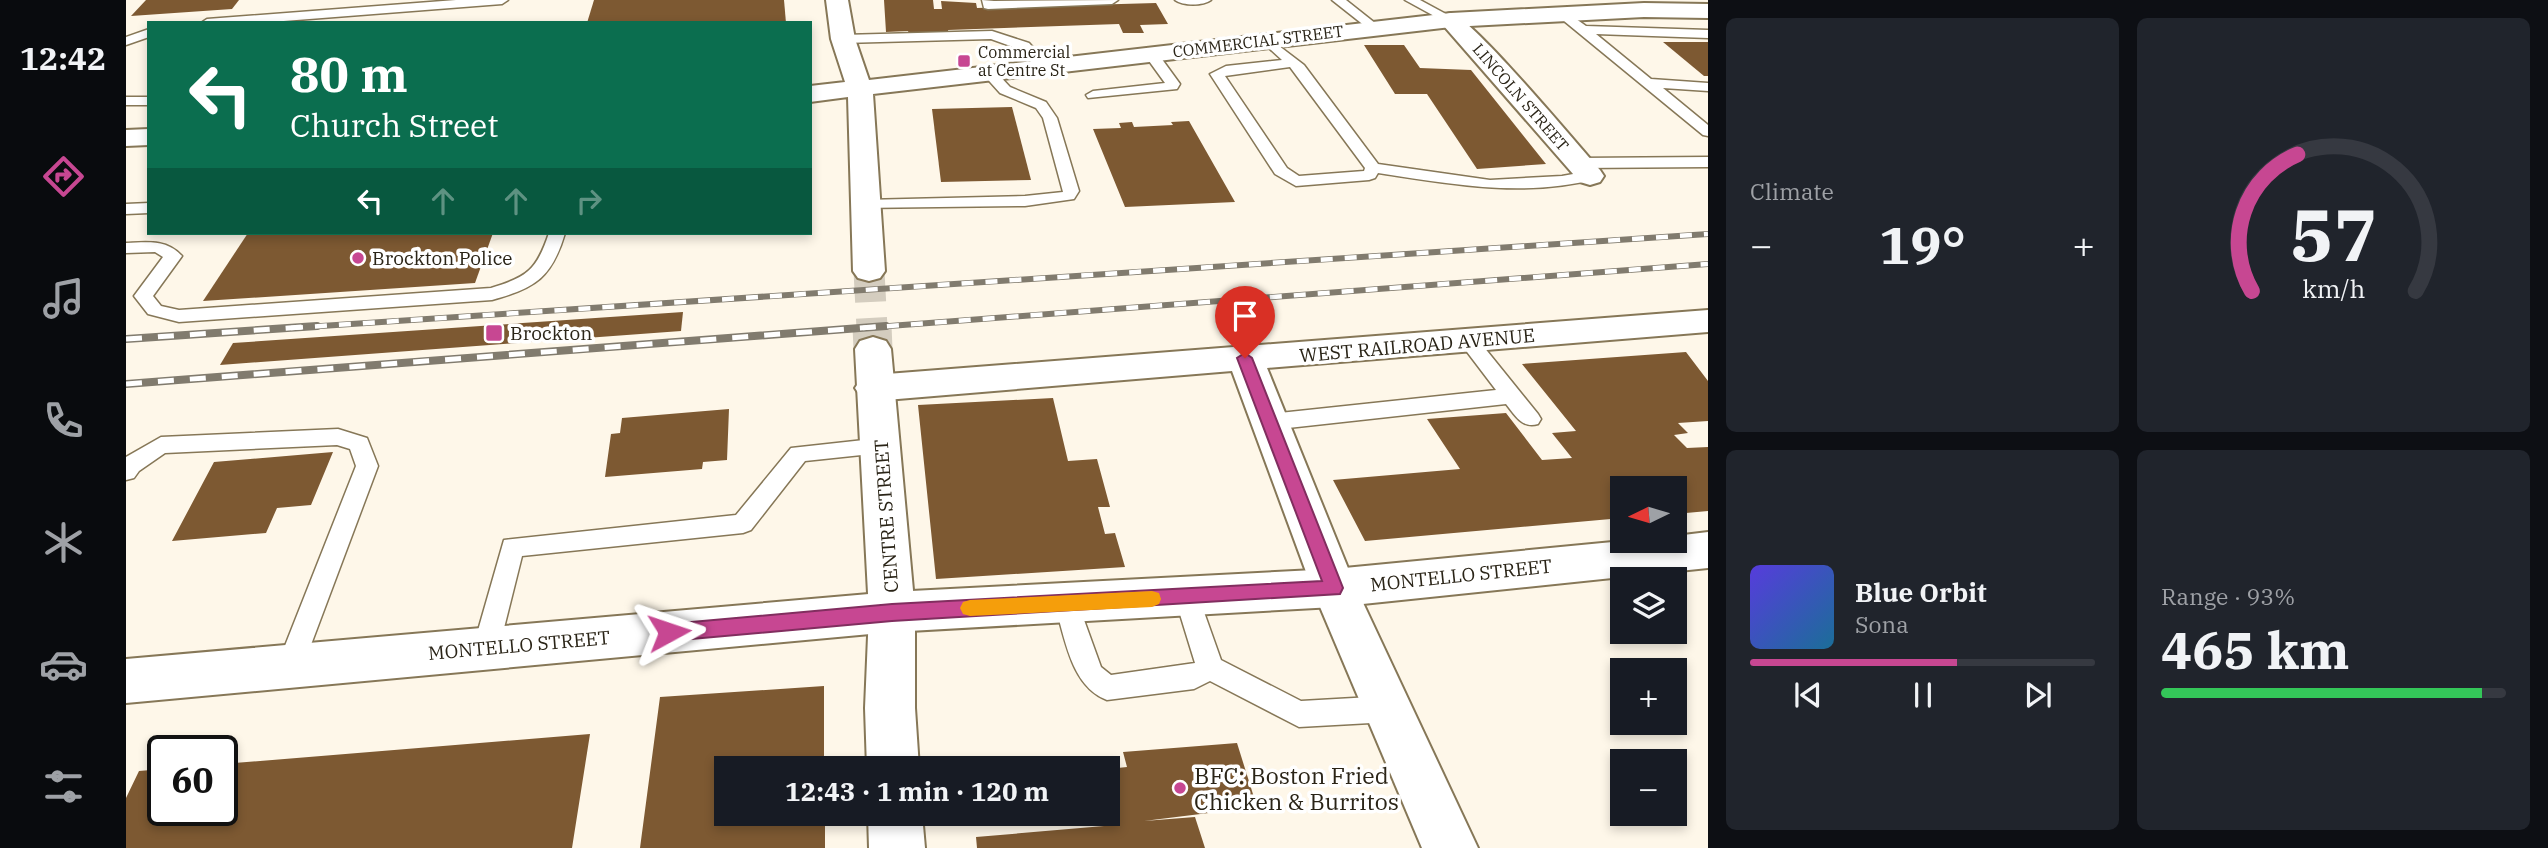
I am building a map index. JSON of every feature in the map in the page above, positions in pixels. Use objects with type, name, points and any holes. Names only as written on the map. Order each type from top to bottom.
[{"type":"main road","points":[[837,0],[843,39],[860,89],[869,271]]},
{"type":"main road","name":"COMMERCIAL STREET","points":[[812,94],[1374,27],[1562,13],[1708,11]]},
{"type":"main road","name":"LINCOLN STREET","points":[[1451,20],[1585,170]]},
{"type":"main road","points":[[126,138],[147,137]]},
{"type":"main road","name":"WEST RAILROAD AVENUE","points":[[873,368],[1245,358],[1708,321]]},
{"type":"main road","points":[[1245,358],[1334,588],[1451,848]]},
{"type":"main road","name":"CENTRE STREET","points":[[873,368],[882,446],[892,612],[890,708],[892,756]]},
{"type":"main road","name":"MONTELLO STREET","points":[[131,689],[290,666],[892,612],[1334,588],[1708,550]]},
{"type":"main road","points":[[896,826],[897,848]]},
{"type":"lane","points":[[232,21],[502,0]]},
{"type":"lane","points":[[988,0],[989,5],[1112,0]]},
{"type":"lane","points":[[1181,0],[1205,0]]},
{"type":"lane","points":[[1338,0],[1374,27]]},
{"type":"lane","points":[[1410,0],[1451,20]]},
{"type":"lane","points":[[1562,13],[1708,132]]},
{"type":"lane","points":[[126,28],[147,27]]},
{"type":"lane","points":[[1584,30],[1708,34]]},
{"type":"lane","points":[[126,41],[147,34]]},
{"type":"lane","points":[[843,39],[992,35],[1024,46],[1044,67]]},
{"type":"lane","points":[[1266,40],[1293,63],[1373,168],[1490,185],[1562,181],[1585,170],[1708,162]]},
{"type":"lane","points":[[1093,95],[1172,86],[1152,54]]},
{"type":"lane","points":[[1293,63],[1226,70],[1217,74],[1281,171],[1296,181],[1369,175],[1373,168]]},
{"type":"lane","points":[[865,205],[1025,201],[1068,196],[1071,191],[1050,118],[1041,105],[1006,90],[989,73]]},
{"type":"lane","points":[[1648,83],[1708,87]]},
{"type":"lane","points":[[126,100],[147,101]]},
{"type":"lane","points":[[126,209],[147,208]]},
{"type":"lane","points":[[126,248],[158,247],[173,256],[144,296],[155,310],[179,316],[492,294],[527,284],[549,262],[556,235]]},
{"type":"lane","points":[[1468,341],[1531,419]]},
{"type":"lane","points":[[1269,422],[1511,396]]},
{"type":"lane","points":[[126,472],[131,465],[161,445],[338,437],[359,444],[367,466],[290,666]]},
{"type":"lane","points":[[486,648],[512,547],[743,524],[799,454],[882,446]]},
{"type":"lane","points":[[1188,598],[1210,668],[1299,714],[1389,709]]},
{"type":"lane","points":[[1066,602],[1090,674],[1107,688],[1194,677],[1210,668]]},
{"type":"building","points":[[146,0],[239,0],[232,9],[131,16]]},
{"type":"building","points":[[594,0],[784,0],[786,21],[588,21]]},
{"type":"building","points":[[884,0],[933,0],[934,9],[942,9],[941,1],[976,3],[977,8],[1156,3],[1168,24],[1140,25],[1144,33],[1123,33],[1119,24],[948,30],[949,35],[910,37],[908,31],[886,32]]},
{"type":"building","points":[[1663,42],[1708,42],[1708,76],[1704,76]]},
{"type":"building","points":[[1364,45],[1404,45],[1420,68],[1471,70],[1546,164],[1477,169],[1427,94],[1395,94]]},
{"type":"building","points":[[1012,107],[1031,180],[941,182],[932,109]]},
{"type":"building","points":[[1189,121],[1235,202],[1125,207],[1093,129],[1121,128],[1119,123],[1132,122],[1134,127],[1173,125],[1171,122]]},
{"type":"building","name":"Brockton Police","points":[[247,235],[492,235],[475,283],[203,301]]},
{"type":"building","points":[[683,312],[681,331],[220,365],[233,343]]},
{"type":"building","points":[[1686,352],[1708,381],[1708,421],[1678,423],[1688,433],[1674,435],[1687,448],[1708,447],[1708,511],[1687,513],[1687,476],[1610,476],[1610,519],[1365,541],[1333,480],[1460,469],[1427,419],[1506,413],[1542,460],[1572,458],[1552,433],[1576,431],[1522,364]]},
{"type":"building","points":[[1053,398],[1068,461],[1097,459],[1110,507],[1098,507],[1105,534],[1115,533],[1125,567],[936,579],[918,405]]},
{"type":"building","points":[[729,409],[727,460],[703,462],[702,469],[605,477],[611,434],[620,433],[622,418]]},
{"type":"building","points":[[333,452],[311,505],[277,508],[266,533],[172,541],[214,462]]},
{"type":"building","points":[[824,686],[824,756],[714,756],[714,826],[825,826],[825,848],[640,848],[660,697]]},
{"type":"building","points":[[590,734],[572,848],[126,848],[126,798],[139,771],[147,770],[147,826],[238,826],[238,763]]},
{"type":"building","name":"BFC: Boston Fried Chicken & Burritos","points":[[1237,743],[1257,807],[1144,821],[1195,817],[1205,848],[977,848],[976,837],[1120,826],[1120,768],[1127,767],[1123,752]]},
{"type":"tunnel","points":[[869,271],[872,328]]},
{"type":"tunnel","points":[[872,326],[873,349]]},
{"type":"railway","points":[[291,328],[1708,234]]},
{"type":"railway","points":[[863,328],[1708,264]]},
{"type":"railway","points":[[126,339],[317,326]]},
{"type":"railway","points":[[126,384],[886,326]]},
{"type":"slow traffic","points":[[970,608],[1152,599]]},
{"type":"place","name":"Commercial at Centre St","points":[[964,61]]},
{"type":"place","name":"Brockton Police","points":[[358,258]]},
{"type":"place","name":"Brockton","points":[[494,333]]},
{"type":"place","name":"BFC: Boston Fried Chicken & Burritos","points":[[1180,788]]},
{"type":"route","points":[[669,632],[892,612],[1334,588],[1245,358]]}]
